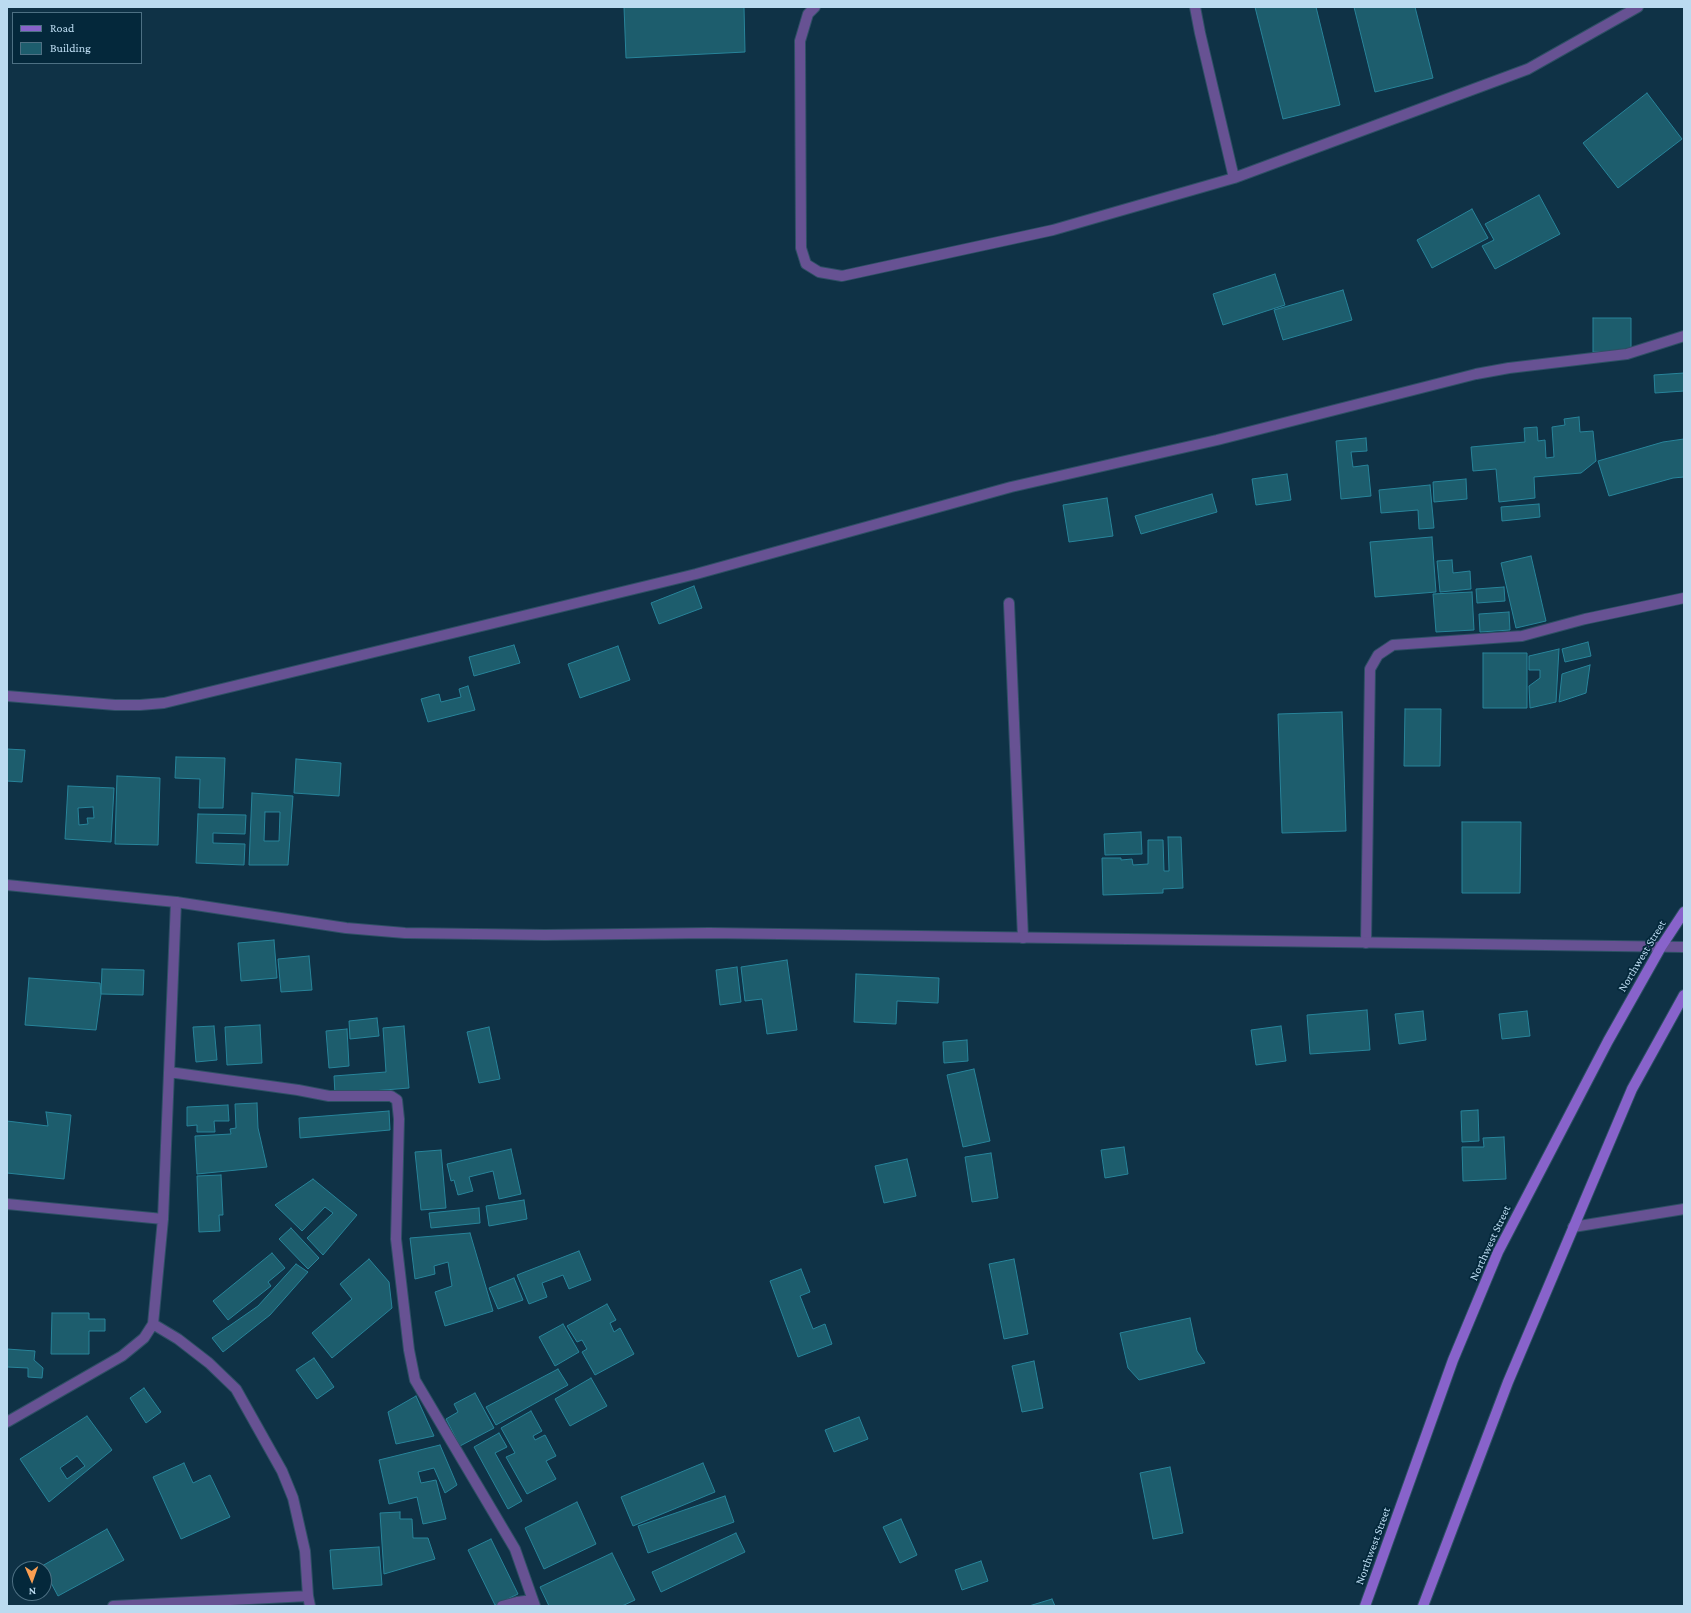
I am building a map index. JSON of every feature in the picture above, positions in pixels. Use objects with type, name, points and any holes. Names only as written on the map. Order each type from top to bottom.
[{"type":"main road","name":"Northwest Street","points":[[1365,1606],[1453,1360],[1498,1252],[1590,1075],[1661,947],[1684,912]]},
{"type":"main road","points":[[1423,1606],[1508,1382],[1632,1089],[1684,995]]},
{"type":"street","points":[[815,7],[808,14],[800,41],[801,248],[806,264],[819,272],[842,276],[1053,230],[1234,178],[1528,69],[1638,7]]},
{"type":"street","points":[[1195,7],[1234,178]]},
{"type":"street","points":[[7,696],[115,705],[164,703],[696,574],[1011,487],[1217,440],[1476,374],[1509,368],[1627,354],[1684,336]]},
{"type":"street","points":[[1366,943],[1370,669],[1378,654],[1393,646],[1522,636],[1585,618],[1684,598]]},
{"type":"street","points":[[1009,603],[1023,938]]},
{"type":"street","points":[[7,885],[176,902],[346,928],[405,933],[545,935],[710,933],[1684,947]]},
{"type":"street","points":[[7,1422],[122,1356],[144,1338],[153,1324],[163,1219],[176,902]]},
{"type":"street","points":[[169,1072],[330,1096],[391,1096],[397,1100],[399,1119],[396,1240],[409,1350],[415,1380],[515,1549],[534,1603],[517,1602],[502,1606]]},
{"type":"street","points":[[7,1204],[163,1219]]},
{"type":"street","points":[[1574,1227],[1684,1210]]},
{"type":"street","points":[[114,1606],[309,1601],[305,1551],[293,1498],[282,1471],[240,1396],[209,1363],[178,1339],[153,1324]]},
{"type":"building","points":[[624,7],[744,7],[745,52],[626,58]]},
{"type":"building","points":[[1255,7],[1316,7],[1340,105],[1283,119]]},
{"type":"building","points":[[1354,7],[1415,7],[1433,78],[1375,92]]},
{"type":"building","points":[[1647,93],[1682,139],[1618,188],[1583,143]]},
{"type":"building","points":[[1539,195],[1560,234],[1495,269],[1482,246],[1494,240],[1485,224]]},
{"type":"building","points":[[1472,209],[1488,238],[1432,268],[1417,240]]},
{"type":"building","points":[[1275,274],[1285,305],[1223,325],[1213,294]]},
{"type":"building","points":[[1343,290],[1352,320],[1283,340],[1274,310]]},
{"type":"building","points":[[1593,318],[1631,318],[1631,351],[1593,352]]},
{"type":"building","points":[[1684,373],[1684,391],[1655,393],[1654,375]]},
{"type":"building","points":[[1579,417],[1580,432],[1593,431],[1596,461],[1581,473],[1534,477],[1535,498],[1499,502],[1496,469],[1473,471],[1471,447],[1525,442],[1524,428],[1537,427],[1538,441],[1545,440],[1546,458],[1554,457],[1552,427],[1565,425],[1564,419]]},
{"type":"building","points":[[1366,438],[1367,451],[1351,452],[1353,467],[1368,465],[1371,496],[1341,499],[1336,441]]},
{"type":"building","points":[[1684,439],[1684,477],[1673,478],[1609,496],[1598,461],[1663,442]]},
{"type":"building","points":[[1287,474],[1291,500],[1256,505],[1252,479]]},
{"type":"building","points":[[1466,479],[1467,499],[1434,502],[1433,482]]},
{"type":"building","points":[[1430,485],[1434,528],[1419,529],[1418,510],[1381,513],[1379,490]]},
{"type":"building","points":[[1212,494],[1217,512],[1141,534],[1135,516]]},
{"type":"building","points":[[1107,498],[1113,536],[1069,542],[1063,505]]},
{"type":"building","points":[[1539,504],[1540,517],[1502,521],[1501,507]]},
{"type":"building","points":[[1432,537],[1436,592],[1375,597],[1370,542]]},
{"type":"building","points":[[1531,556],[1546,621],[1516,628],[1501,563]]},
{"type":"building","points":[[1452,560],[1453,573],[1470,571],[1471,589],[1440,592],[1437,561]]},
{"type":"building","points":[[694,586],[702,608],[659,624],[651,603]]},
{"type":"building","points":[[1504,587],[1505,601],[1477,603],[1476,589]]},
{"type":"building","points":[[1472,592],[1474,630],[1436,632],[1433,594]]},
{"type":"building","points":[[1509,612],[1510,630],[1480,632],[1479,614]]},
{"type":"building","points":[[1588,642],[1591,656],[1565,662],[1562,649]]},
{"type":"building","points":[[514,645],[520,663],[474,676],[469,657]]},
{"type":"building","points":[[618,646],[630,680],[580,698],[568,664]]},
{"type":"building","points":[[1559,649],[1556,702],[1530,708],[1529,686],[1540,678],[1540,670],[1529,670],[1529,656]]},
{"type":"building","points":[[1483,653],[1527,653],[1527,708],[1483,708]]},
{"type":"building","points":[[1590,665],[1586,693],[1559,702],[1562,674]]},
{"type":"building","points":[[468,686],[475,710],[428,722],[421,699],[439,694],[441,702],[461,697],[459,689]]},
{"type":"building","points":[[1405,709],[1441,709],[1440,766],[1404,766]]},
{"type":"building","points":[[1342,712],[1346,831],[1282,833],[1278,714]]},
{"type":"building","points":[[7,749],[25,750],[22,782],[7,781]]},
{"type":"building","points":[[176,757],[225,758],[223,808],[199,808],[200,779],[175,778]]},
{"type":"building","points":[[296,759],[341,763],[339,796],[294,793]]},
{"type":"building","points":[[117,776],[160,778],[158,845],[115,844]]},
{"type":"building","points":[[68,786],[114,788],[111,842],[65,839]],"holes":[[[93,807],[94,818],[87,818],[88,824],[79,825],[78,808]]]},
{"type":"building","points":[[252,793],[293,796],[288,865],[249,865]],"holes":[[[265,812],[280,812],[279,841],[264,841]]]},
{"type":"building","points":[[198,814],[246,815],[245,834],[213,833],[213,843],[245,844],[244,865],[196,863]]},
{"type":"building","points":[[1462,822],[1521,822],[1520,893],[1462,893]]},
{"type":"building","points":[[1141,832],[1142,854],[1105,855],[1104,834]]},
{"type":"building","points":[[1168,837],[1181,837],[1183,888],[1163,889],[1163,893],[1103,895],[1102,858],[1121,858],[1121,860],[1132,859],[1133,865],[1148,864],[1148,840],[1163,840],[1164,871],[1169,871]]},
{"type":"building","points":[[274,940],[277,978],[241,981],[238,943]]},
{"type":"building","points":[[309,956],[312,990],[281,992],[278,959]]},
{"type":"building","points":[[787,960],[797,1030],[767,1034],[762,999],[745,1001],[741,967]]},
{"type":"building","points":[[737,967],[741,1002],[720,1005],[716,970]]},
{"type":"building","points":[[102,969],[144,970],[143,995],[101,994]]},
{"type":"building","points":[[856,974],[939,978],[938,1003],[897,1001],[896,1024],[854,1022]]},
{"type":"building","points":[[29,978],[100,983],[101,994],[96,1030],[25,1025]]},
{"type":"building","points":[[1367,1010],[1370,1050],[1310,1054],[1307,1015]]},
{"type":"building","points":[[1423,1011],[1426,1040],[1399,1044],[1395,1014]]},
{"type":"building","points":[[1527,1011],[1530,1036],[1502,1039],[1499,1014]]},
{"type":"building","points":[[377,1018],[379,1036],[350,1039],[349,1021]]},
{"type":"building","points":[[260,1025],[262,1063],[227,1065],[225,1027]]},
{"type":"building","points":[[214,1026],[217,1060],[196,1062],[193,1027]]},
{"type":"building","points":[[404,1026],[409,1088],[335,1094],[334,1076],[386,1072],[383,1028]]},
{"type":"building","points":[[1281,1026],[1286,1061],[1256,1065],[1251,1030]]},
{"type":"building","points":[[489,1027],[500,1079],[479,1083],[467,1032]]},
{"type":"building","points":[[347,1029],[349,1066],[329,1068],[326,1031]]},
{"type":"building","points":[[967,1040],[968,1061],[944,1063],[943,1042]]},
{"type":"building","points":[[974,1069],[990,1141],[963,1147],[947,1075]]},
{"type":"building","points":[[257,1103],[258,1128],[267,1167],[197,1174],[195,1136],[231,1134],[230,1129],[236,1128],[235,1104]]},
{"type":"building","points":[[228,1105],[229,1121],[214,1121],[215,1132],[197,1132],[197,1125],[187,1126],[187,1107]]},
{"type":"building","points":[[1478,1110],[1479,1141],[1462,1142],[1461,1111]]},
{"type":"building","points":[[389,1111],[390,1130],[300,1138],[299,1118]]},
{"type":"building","points":[[46,1112],[71,1115],[64,1179],[7,1173],[7,1121],[48,1126]]},
{"type":"building","points":[[1504,1137],[1506,1179],[1463,1181],[1462,1147],[1484,1147],[1483,1138]]},
{"type":"building","points":[[1124,1147],[1128,1174],[1105,1178],[1101,1150]]},
{"type":"building","points":[[511,1149],[521,1194],[499,1199],[493,1171],[469,1177],[473,1191],[458,1195],[454,1180],[451,1181],[447,1164]]},
{"type":"building","points":[[441,1150],[446,1208],[421,1210],[415,1152]]},
{"type":"building","points":[[991,1153],[998,1198],[972,1202],[965,1157]]},
{"type":"building","points":[[907,1159],[916,1196],[884,1203],[875,1166]]},
{"type":"building","points":[[221,1175],[223,1215],[219,1215],[220,1231],[199,1232],[197,1176]]},
{"type":"building","points":[[313,1179],[357,1215],[323,1255],[307,1238],[333,1213],[325,1207],[302,1231],[275,1205]]},
{"type":"building","points":[[524,1200],[527,1219],[489,1226],[486,1206]]},
{"type":"building","points":[[479,1208],[480,1223],[431,1228],[429,1213]]},
{"type":"building","points":[[291,1228],[319,1258],[308,1269],[279,1239]]},
{"type":"building","points":[[470,1233],[493,1311],[445,1326],[435,1292],[452,1286],[448,1262],[434,1266],[435,1274],[415,1279],[410,1238]]},
{"type":"building","points":[[579,1251],[591,1280],[569,1289],[563,1275],[542,1283],[547,1297],[529,1304],[517,1275]]},
{"type":"building","points":[[272,1253],[285,1268],[268,1282],[271,1286],[228,1320],[213,1301]]},
{"type":"building","points":[[369,1259],[389,1282],[392,1308],[332,1358],[312,1333],[352,1299],[340,1284]]},
{"type":"building","points":[[1014,1259],[1028,1334],[1004,1339],[989,1264]]},
{"type":"building","points":[[296,1264],[308,1272],[270,1315],[223,1352],[212,1338],[258,1306]]},
{"type":"building","points":[[801,1269],[810,1292],[800,1296],[813,1329],[825,1324],[832,1344],[798,1357],[770,1281]]},
{"type":"building","points":[[514,1278],[523,1300],[498,1309],[489,1288]]},
{"type":"building","points":[[607,1304],[616,1320],[610,1323],[614,1332],[620,1328],[634,1354],[595,1375],[582,1352],[587,1349],[582,1340],[577,1342],[567,1326]]},
{"type":"building","points":[[52,1313],[89,1313],[89,1319],[105,1319],[105,1331],[89,1331],[89,1354],[51,1354]]},
{"type":"building","points":[[1190,1318],[1197,1351],[1205,1363],[1139,1380],[1128,1368],[1120,1333]]},
{"type":"building","points":[[563,1324],[579,1352],[555,1366],[539,1337]]},
{"type":"building","points":[[7,1349],[35,1351],[34,1360],[43,1368],[42,1378],[28,1377],[28,1368],[7,1367]]},
{"type":"building","points":[[314,1358],[334,1387],[317,1399],[296,1370]]},
{"type":"building","points":[[1034,1361],[1043,1408],[1022,1412],[1012,1366]]},
{"type":"building","points":[[558,1369],[568,1385],[496,1425],[486,1407]]},
{"type":"building","points":[[591,1378],[607,1406],[570,1426],[555,1399]]},
{"type":"building","points":[[144,1388],[161,1412],[146,1423],[130,1398]]},
{"type":"building","points":[[475,1393],[494,1428],[460,1446],[446,1419],[458,1412],[454,1404]]},
{"type":"building","points":[[416,1396],[434,1436],[396,1444],[388,1412]]},
{"type":"building","points":[[531,1411],[542,1431],[533,1436],[535,1440],[545,1435],[556,1456],[546,1461],[556,1479],[527,1494],[506,1457],[515,1453],[501,1428]]},
{"type":"building","points":[[87,1416],[112,1450],[49,1502],[20,1459]],"holes":[[[77,1456],[85,1466],[67,1479],[60,1468]]]},
{"type":"building","points":[[859,1417],[868,1439],[834,1452],[825,1430]]},
{"type":"building","points":[[499,1433],[507,1447],[495,1453],[522,1501],[508,1509],[474,1447]]},
{"type":"building","points":[[440,1445],[457,1485],[445,1493],[434,1468],[418,1472],[421,1483],[436,1480],[446,1519],[423,1524],[417,1497],[389,1504],[379,1460]]},
{"type":"building","points":[[184,1463],[193,1483],[210,1475],[230,1517],[181,1539],[153,1477]]},
{"type":"building","points":[[703,1463],[715,1492],[633,1526],[621,1497]]},
{"type":"building","points":[[1170,1467],[1183,1533],[1153,1539],[1140,1473]]},
{"type":"building","points":[[725,1496],[734,1522],[648,1553],[638,1526]]},
{"type":"building","points":[[577,1502],[596,1544],[544,1569],[525,1528]]},
{"type":"building","points":[[400,1512],[400,1519],[412,1519],[413,1538],[428,1538],[435,1559],[384,1574],[380,1513]]},
{"type":"building","points":[[901,1519],[917,1555],[900,1563],[883,1527]]},
{"type":"building","points":[[107,1529],[124,1560],[58,1596],[52,1585],[52,1561],[51,1561]]},
{"type":"building","points":[[736,1533],[745,1552],[661,1592],[652,1572]]},
{"type":"building","points":[[491,1539],[518,1594],[495,1605],[468,1550]]},
{"type":"building","points":[[379,1547],[382,1585],[333,1589],[330,1550]]},
{"type":"building","points":[[612,1553],[635,1600],[622,1606],[549,1606],[540,1587]]},
{"type":"building","points":[[981,1561],[988,1581],[962,1590],[955,1570]]},
{"type":"building","points":[[1052,1599],[1055,1606],[1029,1606]]}]
